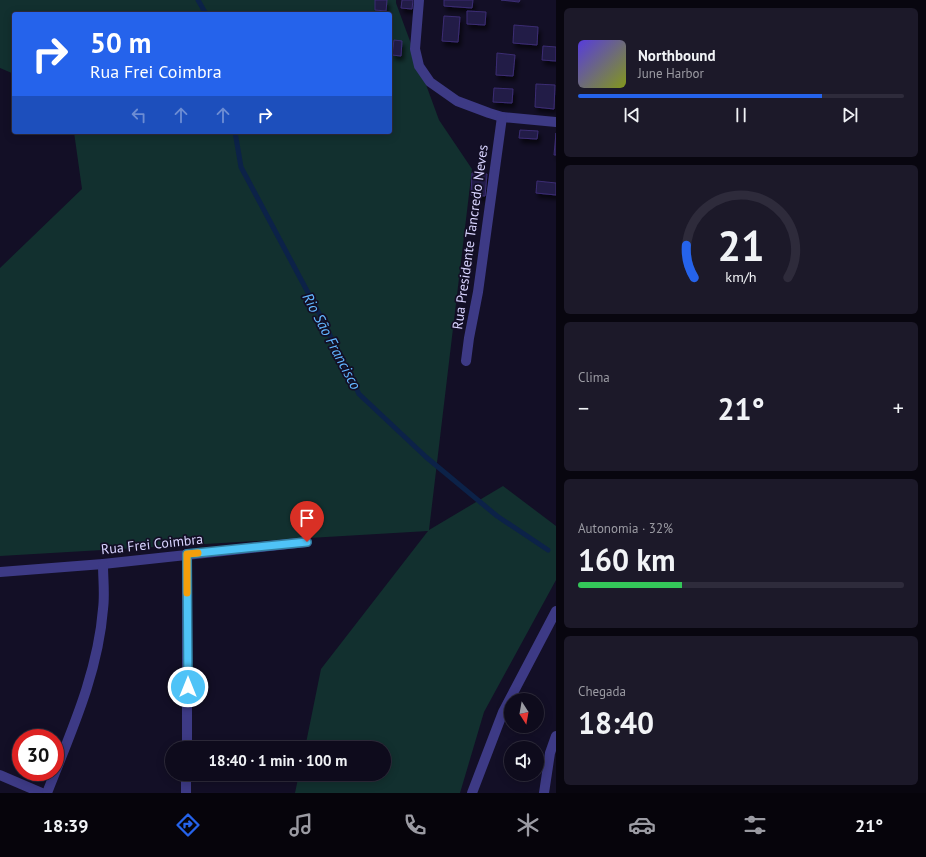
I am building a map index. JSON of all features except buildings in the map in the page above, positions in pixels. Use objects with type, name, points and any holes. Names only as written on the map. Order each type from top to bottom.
[{"type":"street","points":[[419,0],[415,49],[419,66],[430,82],[457,101],[489,114],[502,117],[556,122]]},
{"type":"street","name":"Rua Presidente Tancredo Neves","points":[[466,361],[478,292],[502,117]]},
{"type":"street","name":"Rua Frei Coimbra","points":[[0,572],[103,564],[307,542]]},
{"type":"street","points":[[187,554],[187,741]]},
{"type":"street","points":[[47,793],[85,698],[97,648],[104,609],[103,564]]},
{"type":"street","points":[[472,793],[503,712],[556,611]]},
{"type":"street","points":[[544,793],[550,753],[556,736]]},
{"type":"street","points":[[0,775],[42,793]]},
{"type":"street","points":[[186,781],[186,793]]},
{"type":"green space","points":[[0,0],[396,0],[439,120],[472,169],[429,530],[503,486],[556,526],[556,580],[484,712],[460,793],[295,793],[298,781],[391,781],[391,741],[306,741],[321,669],[428,531],[0,556],[0,268],[82,189],[74,134],[392,134],[392,12],[12,12],[12,73],[0,68]]},
{"type":"waterway","name":"Rio São Francisco","points":[[198,0],[205,12]]},
{"type":"waterway","name":"Rio São Francisco","points":[[235,134],[241,167],[321,317],[359,394],[426,457],[497,516],[548,550]]},
{"type":"slow traffic","points":[[187,593],[187,554],[198,553]]},
{"type":"route","points":[[188,687],[187,554],[307,542]]}]
